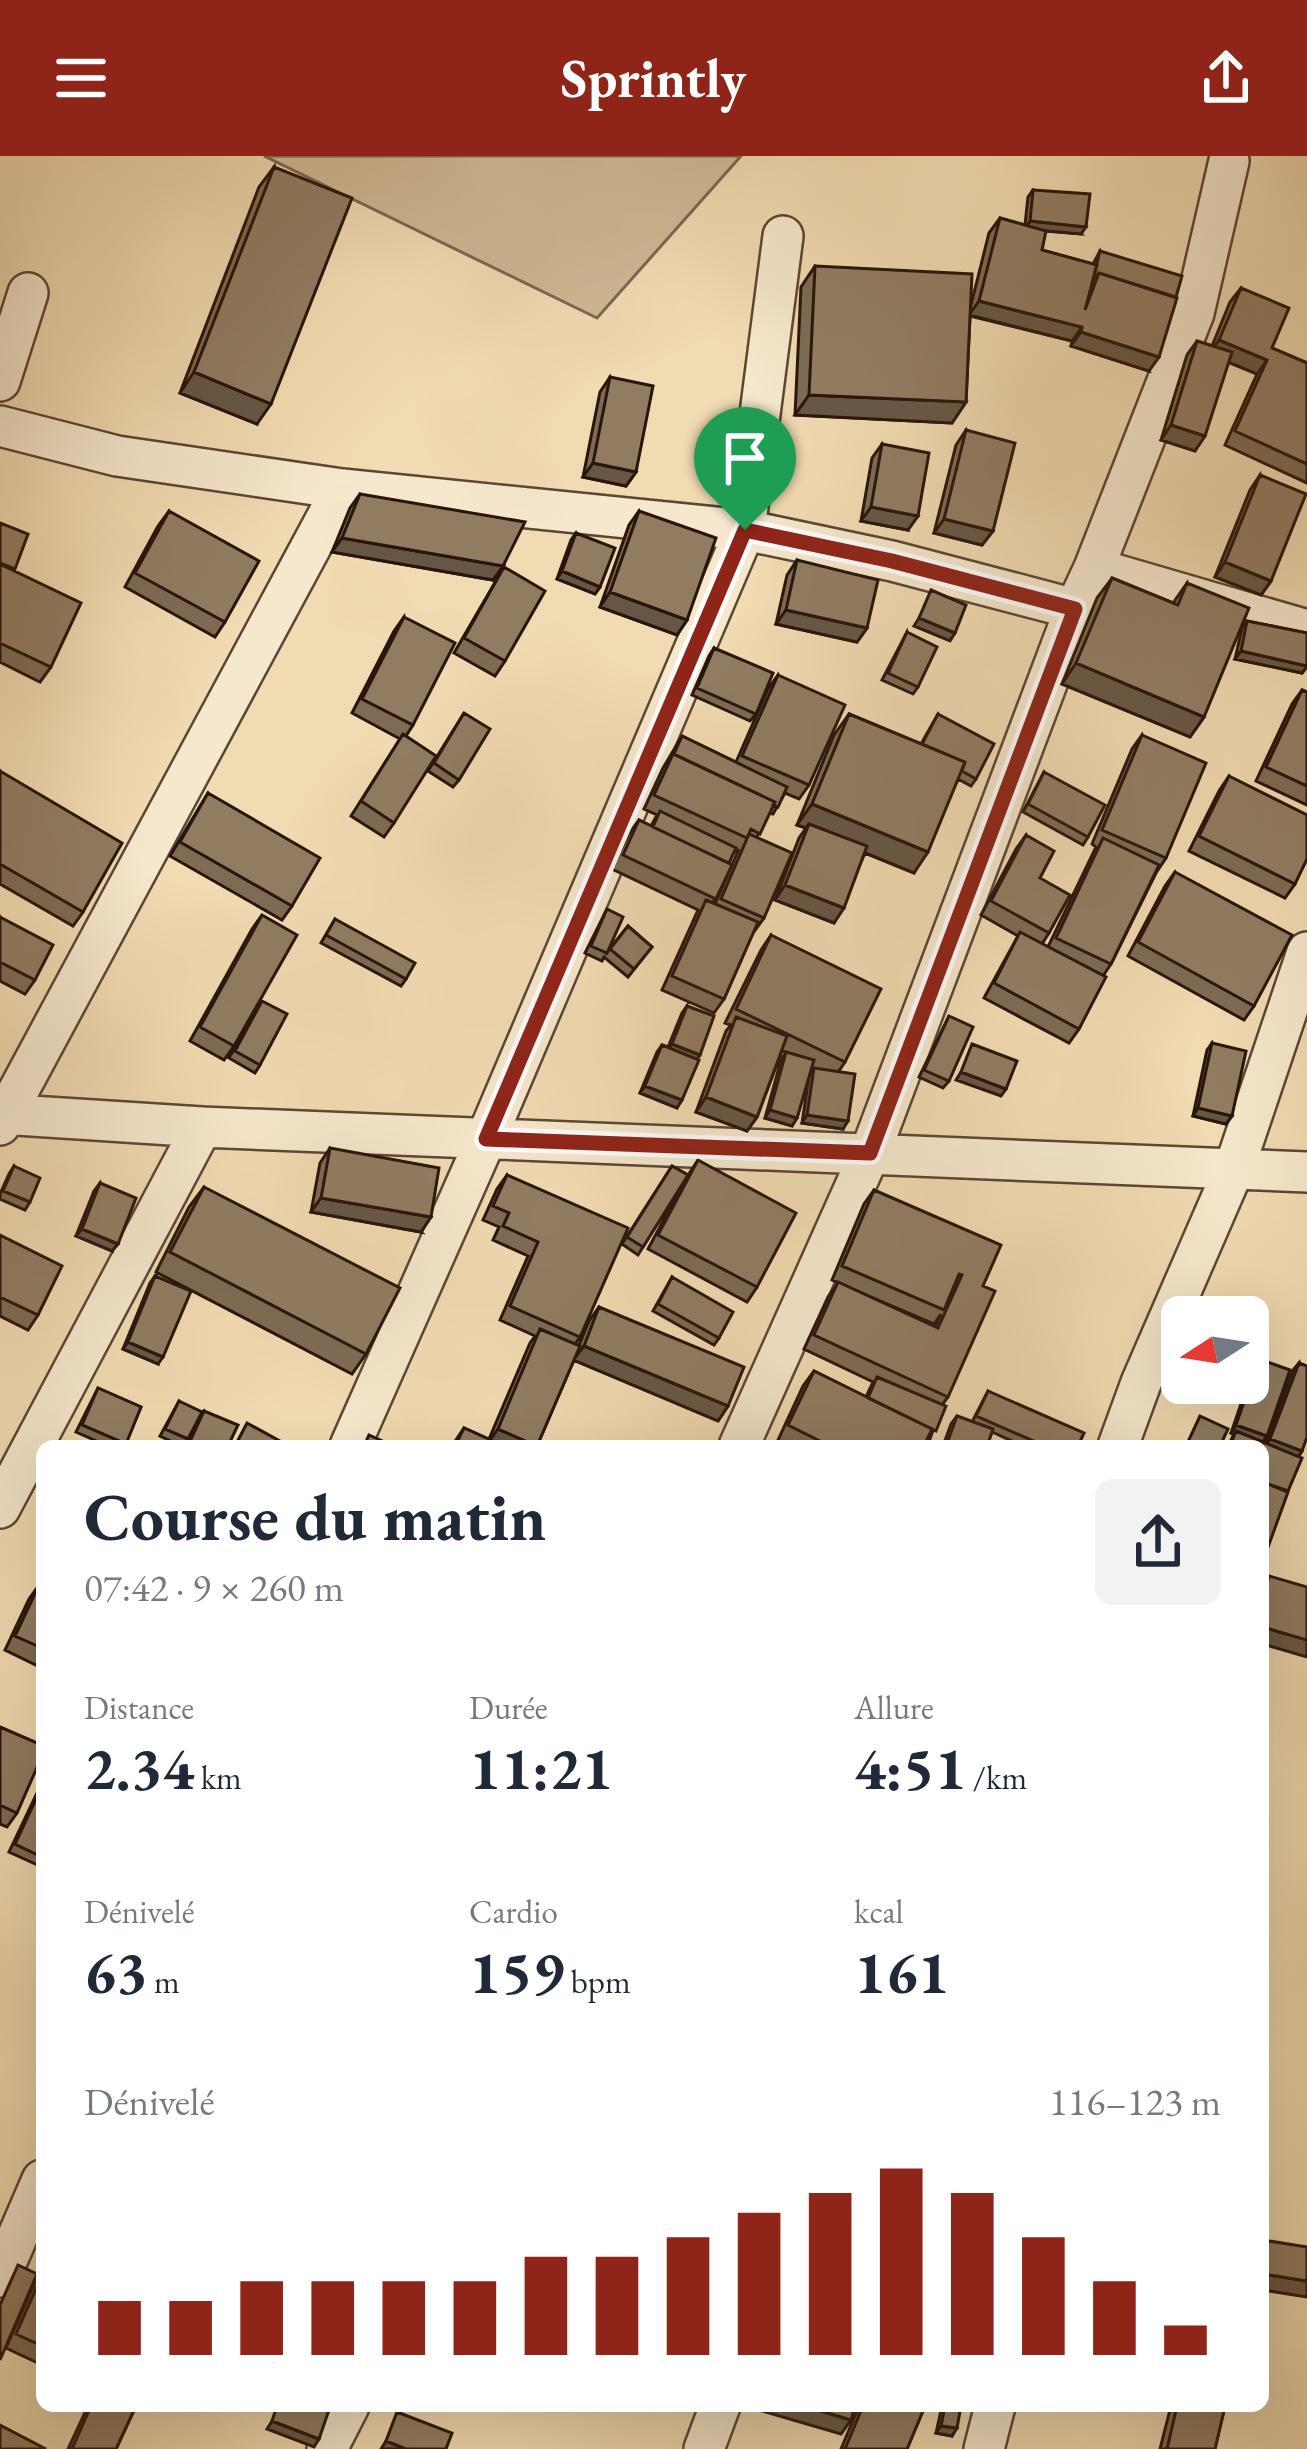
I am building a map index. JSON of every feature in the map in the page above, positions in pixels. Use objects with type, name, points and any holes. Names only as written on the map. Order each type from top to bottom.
[{"type":"street","points":[[742,1440],[870,1153],[1075,609],[1194,313],[1229,161]]},
{"type":"street","points":[[353,1440],[745,530],[783,236]]},
{"type":"street","points":[[0,381],[28,292]]},
{"type":"street","points":[[0,426],[117,456],[343,489],[745,530],[892,561],[1075,609]]},
{"type":"street","points":[[343,489],[2,1118],[1307,1172]]},
{"type":"street","points":[[1094,568],[1307,630]]},
{"type":"street","points":[[1120,1440],[1234,1169],[1307,952]]},
{"type":"street","points":[[36,1440],[202,1127]]},
{"type":"street","points":[[0,1508],[36,1440]]},
{"type":"street","points":[[0,2277],[36,2194]]},
{"type":"street","points":[[327,2449],[346,2412]]},
{"type":"street","points":[[704,2449],[718,2412]]},
{"type":"street","points":[[984,2449],[993,2412]]},
{"type":"shaded area","points":[[264,156],[741,156],[597,318]]},
{"type":"building","points":[[274,167],[352,198],[271,404],[194,372]]},
{"type":"building","points":[[1033,190],[1090,194],[1086,227],[1030,221]]},
{"type":"building","points":[[1000,218],[1046,231],[1042,250],[1097,265],[1085,310],[1099,273],[1177,298],[1159,357],[1081,332],[1082,327],[979,301]]},
{"type":"building","points":[[1100,251],[1182,276],[1176,297],[1099,273],[1093,279]]},
{"type":"building","points":[[815,266],[972,274],[966,402],[809,395]]},
{"type":"building","points":[[1241,288],[1289,308],[1272,348],[1307,363],[1307,464],[1235,431],[1267,360],[1219,340]]},
{"type":"building","points":[[1197,341],[1232,352],[1205,436],[1171,425]]},
{"type":"building","points":[[610,377],[653,386],[636,472],[593,463]]},
{"type":"building","points":[[966,430],[1015,443],[993,531],[944,519]]},
{"type":"building","points":[[882,444],[929,453],[918,516],[871,507]]},
{"type":"building","points":[[1260,475],[1306,494],[1271,581],[1225,562]]},
{"type":"building","points":[[360,494],[525,522],[503,566],[342,538]]},
{"type":"building","points":[[169,511],[259,561],[225,622],[135,573]]},
{"type":"building","points":[[639,511],[716,538],[687,620],[610,592]]},
{"type":"building","points":[[0,523],[28,534],[15,569],[0,563]]},
{"type":"building","points":[[576,533],[615,548],[600,587],[562,571]]},
{"type":"building","points":[[797,560],[878,580],[867,628],[786,610]]},
{"type":"building","points":[[0,564],[81,603],[51,667],[0,643]]},
{"type":"building","points":[[504,567],[545,591],[505,661],[464,638]]},
{"type":"building","points":[[1112,578],[1178,605],[1187,583],[1249,608],[1204,717],[1076,663]]},
{"type":"building","points":[[931,590],[966,605],[955,633],[919,618]]},
{"type":"building","points":[[404,617],[455,643],[413,725],[362,699]]},
{"type":"building","points":[[1247,621],[1307,633],[1307,666],[1241,651]]},
{"type":"building","points":[[907,632],[937,647],[918,687],[888,673]]},
{"type":"building","points":[[714,648],[773,673],[756,714],[697,688]]},
{"type":"building","points":[[778,675],[845,705],[809,785],[742,756]]},
{"type":"building","points":[[1302,690],[1307,692],[1307,786],[1266,767]]},
{"type":"building","points":[[464,713],[490,729],[459,780],[434,763]]},
{"type":"building","points":[[849,714],[965,762],[928,852],[812,804]]},
{"type":"building","points":[[938,714],[994,744],[976,779],[962,771],[965,762],[922,744]]},
{"type":"building","points":[[403,734],[436,756],[394,823],[361,801]]},
{"type":"building","points":[[1142,735],[1206,763],[1166,858],[1102,830]]},
{"type":"building","points":[[682,736],[787,787],[778,807],[674,754]]},
{"type":"building","points":[[673,754],[775,802],[760,834],[751,829],[747,838],[654,795]]},
{"type":"building","points":[[0,771],[122,843],[83,912],[0,864]]},
{"type":"building","points":[[1044,772],[1105,805],[1088,837],[1028,804]]},
{"type":"building","points":[[1229,776],[1307,815],[1307,859],[1295,884],[1199,836]]},
{"type":"building","points":[[208,793],[320,858],[292,906],[180,842]]},
{"type":"building","points":[[660,811],[736,848],[729,863],[653,827]]},
{"type":"building","points":[[639,820],[732,865],[716,899],[623,855]]},
{"type":"building","points":[[809,824],[867,846],[844,908],[785,885]]},
{"type":"building","points":[[749,834],[792,853],[764,918],[721,899]]},
{"type":"building","points":[[1026,835],[1054,851],[1040,878],[1070,895],[1049,933],[991,901]]},
{"type":"building","points":[[1103,838],[1159,865],[1111,964],[1056,938]]},
{"type":"building","points":[[1175,872],[1292,935],[1254,1006],[1138,942]]},
{"type":"building","points":[[706,900],[758,922],[724,999],[672,976]]},
{"type":"building","points":[[607,909],[623,917],[607,953],[591,946]]},
{"type":"building","points":[[262,915],[297,935],[234,1046],[200,1027]]},
{"type":"building","points":[[0,917],[53,945],[35,980],[0,962]]},
{"type":"building","points":[[335,919],[415,963],[406,979],[326,935]]},
{"type":"building","points":[[628,926],[652,947],[634,969],[610,949]]},
{"type":"building","points":[[1020,932],[1106,977],[1079,1029],[994,983]]},
{"type":"building","points":[[771,935],[881,989],[845,1062],[736,1009]]},
{"type":"building","points":[[262,1001],[287,1014],[260,1065],[235,1051]]},
{"type":"building","points":[[687,1006],[714,1016],[700,1055],[672,1044]]},
{"type":"building","points":[[949,1016],[973,1027],[949,1081],[924,1070]]},
{"type":"building","points":[[736,1017],[787,1036],[757,1117],[706,1097]]},
{"type":"building","points":[[1212,1043],[1246,1051],[1232,1116],[1198,1108]]},
{"type":"building","points":[[972,1044],[1017,1061],[1006,1089],[961,1072]]},
{"type":"building","points":[[662,1045],[699,1060],[682,1100],[645,1086]]},
{"type":"building","points":[[786,1052],[814,1060],[797,1118],[770,1110]]},
{"type":"building","points":[[814,1068],[855,1074],[848,1121],[807,1115]]},
{"type":"building","points":[[330,1148],[439,1168],[431,1217],[321,1198]]},
{"type":"building","points":[[698,1160],[796,1213],[757,1287],[658,1235]]},
{"type":"building","points":[[14,1166],[40,1178],[30,1202],[3,1191]]},
{"type":"building","points":[[672,1166],[688,1175],[643,1247],[627,1237]]},
{"type":"building","points":[[507,1175],[628,1228],[580,1337],[510,1306],[538,1242],[503,1226],[509,1213],[493,1206]]},
{"type":"building","points":[[100,1183],[136,1198],[118,1244],[82,1229]]},
{"type":"building","points":[[204,1187],[400,1288],[366,1354],[170,1252]]},
{"type":"building","points":[[874,1190],[1001,1245],[983,1286],[995,1291],[948,1397],[814,1335],[838,1282],[938,1328],[962,1275],[944,1310],[842,1266]]},
{"type":"building","points":[[0,1235],[62,1266],[38,1315],[0,1297]]},
{"type":"building","points":[[155,1276],[191,1291],[163,1357],[128,1342]]},
{"type":"building","points":[[672,1277],[733,1312],[719,1338],[658,1304]]},
{"type":"building","points":[[599,1307],[744,1367],[728,1406],[584,1346]]},
{"type":"building","points":[[540,1329],[580,1346],[540,1440],[523,1440],[498,1429]]},
{"type":"building","points":[[1269,1363],[1290,1370],[1267,1436],[1236,1425],[1243,1404],[1269,1404]]},
{"type":"building","points":[[1299,1363],[1307,1366],[1307,1437],[1302,1451],[1270,1439]]},
{"type":"building","points":[[814,1371],[932,1429],[927,1440],[818,1440],[788,1425]]},
{"type":"building","points":[[877,1377],[946,1406],[936,1431],[868,1398]]},
{"type":"building","points":[[98,1388],[141,1407],[128,1440],[82,1425]]},
{"type":"building","points":[[988,1391],[1084,1433],[1081,1440],[1031,1440],[976,1416]]},
{"type":"building","points":[[179,1401],[202,1412],[188,1439],[165,1429]]},
{"type":"building","points":[[204,1411],[238,1425],[231,1440],[191,1440]]},
{"type":"building","points":[[957,1416],[993,1429],[989,1440],[948,1440]]},
{"type":"building","points":[[1200,1416],[1228,1429],[1223,1440],[1189,1440]]},
{"type":"building","points":[[247,1423],[278,1440],[238,1440]]},
{"type":"building","points":[[464,1428],[491,1440],[458,1440]]},
{"type":"building","points":[[1236,1431],[1258,1440],[1232,1440]]},
{"type":"building","points":[[1269,1444],[1302,1458],[1288,1491],[1269,1484]]},
{"type":"building","points":[[1269,1484],[1288,1492],[1269,1544]]},
{"type":"building","points":[[1269,1576],[1307,1587],[1307,1640],[1269,1629]]},
{"type":"building","points":[[36,1591],[36,1645],[15,1636]]},
{"type":"building","points":[[0,1727],[36,1742],[36,1770],[17,1813],[0,1805]]},
{"type":"building","points":[[36,1799],[36,1854],[15,1844]]},
{"type":"building","points":[[1269,2241],[1307,2247],[1307,2281],[1269,2275]]},
{"type":"building","points":[[18,2265],[36,2274],[0,2360],[0,2305]]},
{"type":"building","points":[[36,2289],[36,2343],[16,2334]]},
{"type":"building","points":[[88,2412],[133,2412],[116,2449],[72,2449]]},
{"type":"building","points":[[275,2412],[328,2412],[319,2439],[272,2421]]},
{"type":"building","points":[[397,2412],[452,2433],[446,2449],[406,2449],[386,2441]]},
{"type":"building","points":[[825,2412],[853,2412],[851,2420]]},
{"type":"building","points":[[860,2412],[922,2412],[907,2449],[845,2449]]},
{"type":"building","points":[[944,2412],[960,2412],[957,2428],[941,2426]]},
{"type":"building","points":[[1176,2412],[1224,2412],[1215,2449],[1167,2449]]},
{"type":"building","points":[[0,2425],[46,2449],[0,2449]]},
{"type":"route","points":[[745,530],[892,561],[1075,609],[870,1153],[486,1139],[615,834],[745,530]]}]
